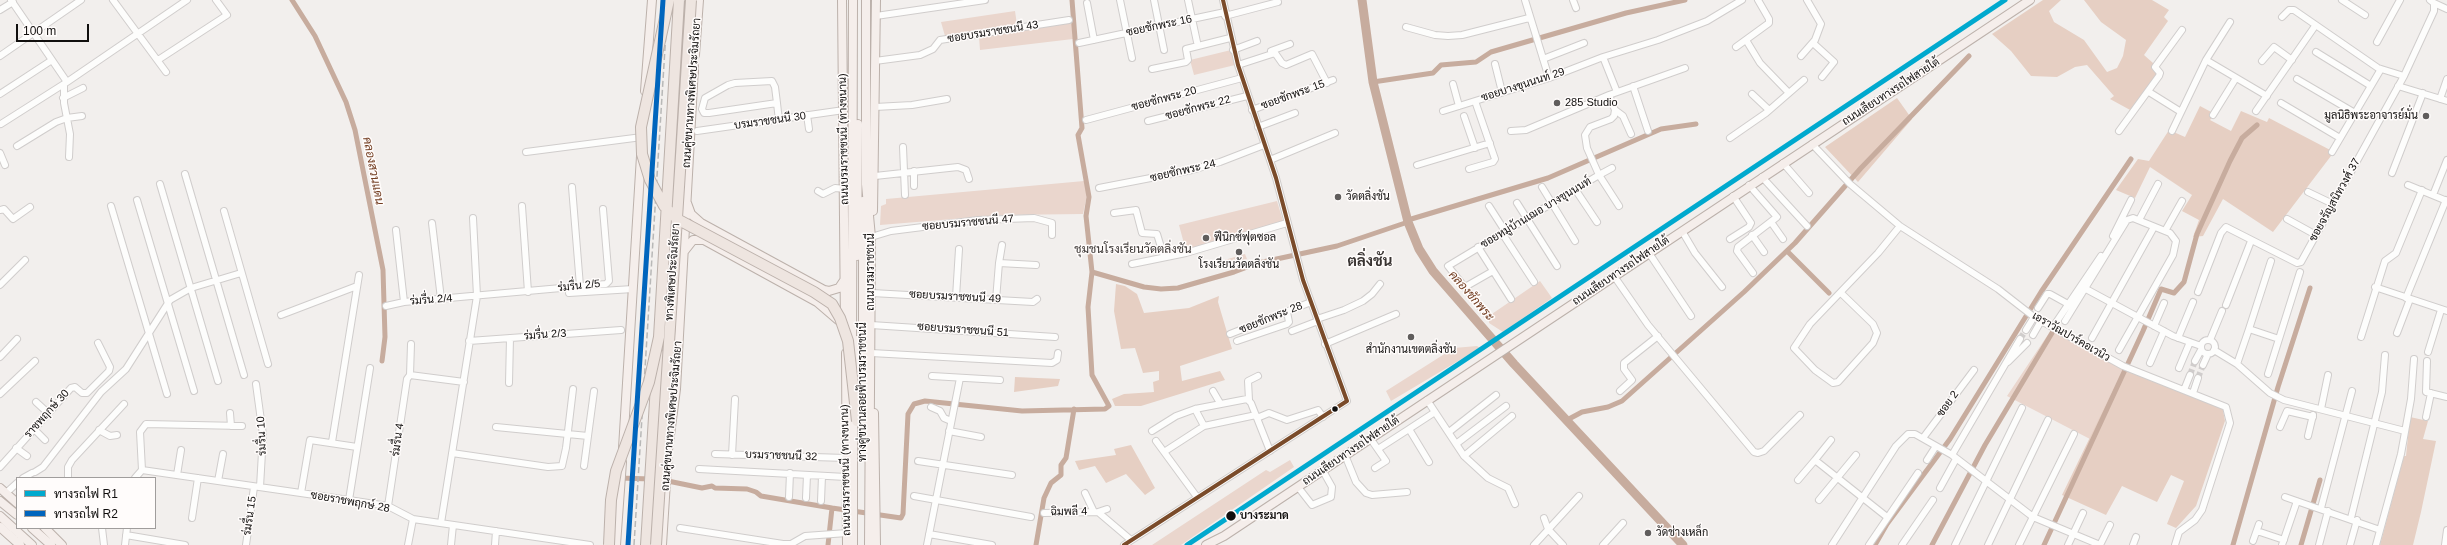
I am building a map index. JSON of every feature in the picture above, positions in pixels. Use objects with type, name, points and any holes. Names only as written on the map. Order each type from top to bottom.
[{"type":"highway","points":[[670,0],[641,127],[642,154],[650,180],[664,206],[677,219],[814,292],[832,304],[840,318],[848,341],[857,421]]},
{"type":"highway","name":"ทางพิเศษประจิมรัถยา","points":[[646,545],[660,337],[679,0]]},
{"type":"highway","points":[[690,0],[693,72]]},
{"type":"highway","name":"ทางพิเศษประจิมรัถยา","points":[[656,545],[690,0]]},
{"type":"highway","points":[[609,545],[611,500],[616,471],[649,382],[660,337]]},
{"type":"main road","points":[[616,545],[652,0]]},
{"type":"main road","name":"ถนนคู่ขนานทางพิเศษประจิมรัถยา","points":[[662,545],[666,467],[676,389],[682,254],[699,0]]},
{"type":"main road","name":"ถนนบรมราชชนนี (ทางขนาน)","points":[[842,0],[846,275]]},
{"type":"main road","points":[[844,108],[847,73],[848,0]]},
{"type":"main road","name":"ถนนบรมราชชนนี","points":[[850,503],[853,0]]},
{"type":"main road","name":"ทางคู่ขนานลอยฟ้าบรมราชชนนี","points":[[858,0],[858,545]]},
{"type":"main road","name":"ทางคู่ขนานลอยฟ้าบรมราชชนนี","points":[[864,545],[865,0]]},
{"type":"main road","name":"ถนนบรมราชชนนี","points":[[865,0],[866,184],[871,234],[872,293],[872,518],[869,545]]},
{"type":"main road","points":[[872,0],[875,63]]},
{"type":"main road","points":[[871,234],[875,176],[876,0]]},
{"type":"main road","name":"ถนนเลียบทางรถไฟสายใต้","points":[[1210,544],[1323,471],[1370,438],[1749,185],[2030,0]]},
{"type":"main road","points":[[686,198],[691,214],[697,220],[829,291],[833,300],[832,305],[826,308]]},
{"type":"main road","points":[[696,239],[690,231],[691,225],[697,220]]},
{"type":"main road","points":[[682,254],[690,243],[696,239],[704,240],[741,259],[826,308],[846,331]]},
{"type":"main road","points":[[846,275],[852,286]]},
{"type":"main road","points":[[829,291],[839,288],[846,275]]},
{"type":"main road","points":[[846,275],[846,331]]},
{"type":"main road","name":"ถนนบรมราชชนนี (ทางขนาน)","points":[[846,331],[846,477],[850,503],[846,545]]},
{"type":"main road","points":[[2,492],[16,502]]},
{"type":"main road","points":[[2,492],[16,508]]},
{"type":"main road","points":[[0,501],[16,514]]},
{"type":"main road","points":[[850,513],[853,545]]},
{"type":"main road","points":[[0,516],[32,545]]},
{"type":"main road","points":[[872,518],[876,545]]},
{"type":"main road","points":[[0,521],[26,545]]},
{"type":"main road","points":[[0,527],[13,534],[20,545]]},
{"type":"main road","points":[[33,529],[51,545]]},
{"type":"main road","points":[[39,529],[56,545]]},
{"type":"main road","points":[[46,529],[62,545]]},
{"type":"street","points":[[0,56],[81,0]]},
{"type":"street","points":[[113,0],[166,72]]},
{"type":"street","points":[[2,124],[66,83],[187,0]]},
{"type":"street","points":[[158,60],[227,15],[217,0]]},
{"type":"street","points":[[876,16],[985,0]]},
{"type":"street","points":[[1120,0],[1132,58]]},
{"type":"street","points":[[1154,0],[1164,50]]},
{"type":"street","points":[[1188,0],[1197,42]]},
{"type":"street","points":[[1124,545],[1196,497],[1347,401],[1311,302],[1297,258],[1270,160],[1237,64],[1230,38],[1223,0]]},
{"type":"street","points":[[1525,0],[1534,36],[1549,78]]},
{"type":"street","points":[[1574,0],[1576,8]]},
{"type":"street","name":"ซอยบางขุนนนท์ 29","points":[[1443,111],[1549,78],[1603,57],[1707,21],[1742,0]]},
{"type":"street","points":[[1736,47],[1769,23],[1769,19],[1758,0]]},
{"type":"street","points":[[1802,56],[1813,42],[1821,24],[1807,0]]},
{"type":"street","points":[[2342,0],[2364,15]]},
{"type":"street","points":[[2377,42],[2400,0]]},
{"type":"street","points":[[0,10],[12,1],[34,32],[66,83],[63,98],[70,134],[69,158]]},
{"type":"street","name":"ซอยชักพระ 16","points":[[1079,43],[1160,25],[1225,14],[1278,2]]},
{"type":"street","points":[[2432,2],[2447,9]]},
{"type":"street","name":"ซอยจรัญสนิทวงศ์ 37","points":[[2198,292],[2221,233],[2226,227],[2251,241],[2299,263],[2404,76],[2434,11],[2432,2]]},
{"type":"street","points":[[1087,3],[1094,40]]},
{"type":"street","points":[[2282,17],[2292,9],[2315,26],[2381,69],[2404,76]]},
{"type":"street","points":[[1406,26],[1435,35],[1448,36],[1462,35],[1529,18]]},
{"type":"street","name":"ซอยบรมราชชนนี 43","points":[[875,63],[920,55],[933,49],[940,40],[1069,20]]},
{"type":"street","points":[[2172,131],[2206,60],[2230,22]]},
{"type":"street","points":[[2256,111],[2315,26]]},
{"type":"street","points":[[2119,131],[2160,75],[2155,67],[2182,30]]},
{"type":"street","points":[[1152,69],[1186,62],[1188,60],[1186,49],[1230,38]]},
{"type":"street","points":[[1746,40],[1760,63],[1789,93]]},
{"type":"street","points":[[1233,50],[1257,41]]},
{"type":"street","points":[[1813,42],[1834,62],[1822,77]]},
{"type":"street","points":[[1542,58],[1584,43]]},
{"type":"street","points":[[1237,64],[1290,44]]},
{"type":"street","points":[[2262,61],[2274,48],[2292,60]]},
{"type":"street","points":[[2316,52],[2371,86]]},
{"type":"street","points":[[1237,64],[1275,53],[1282,63],[1286,65],[1312,54],[1326,83]]},
{"type":"street","points":[[1603,57],[1617,92]]},
{"type":"street","points":[[0,94],[52,60]]},
{"type":"street","points":[[2206,60],[2267,96]]},
{"type":"street","points":[[1495,64],[1502,92]]},
{"type":"street","points":[[1510,131],[1526,130],[1632,86],[1685,68]]},
{"type":"street","points":[[2332,152],[2381,69]]},
{"type":"street","name":"ซอยชักพระ 20","points":[[1086,120],[1242,78]]},
{"type":"street","points":[[2213,115],[2236,78]]},
{"type":"street","points":[[2297,78],[2355,113]]},
{"type":"street","points":[[2398,86],[2444,100],[2447,79]]},
{"type":"street","points":[[777,103],[709,113],[704,113],[702,109],[705,98],[728,86],[766,80],[774,83],[777,103],[779,120]]},
{"type":"street","name":"ซอยชักพระ 15","points":[[1252,110],[1333,80]]},
{"type":"street","points":[[1730,138],[1769,110],[1804,80]]},
{"type":"street","points":[[1453,84],[1459,106]]},
{"type":"street","points":[[1632,86],[1648,131]]},
{"type":"street","points":[[63,98],[83,88]]},
{"type":"street","points":[[2149,92],[2181,112]]},
{"type":"street","points":[[1752,94],[1769,110]]},
{"type":"street","points":[[2392,173],[2423,94]]},
{"type":"street","points":[[1609,95],[1615,110],[1623,116],[1631,134]]},
{"type":"street","name":"ซอยชักพระ 22","points":[[1148,121],[1247,96]]},
{"type":"street","points":[[875,107],[912,105],[947,99]]},
{"type":"street","points":[[1469,169],[1494,161],[1490,143],[1475,101]]},
{"type":"street","points":[[2281,103],[2340,138]]},
{"type":"street","name":"บรมราชชนนี 30","points":[[696,131],[779,120],[844,108]]},
{"type":"street","name":"ซอยหมู่บ้านเฌอ บางขุนนนท์","points":[[1465,287],[1448,266],[1599,175],[1587,148],[1585,135],[1590,128],[1612,119],[1615,110]]},
{"type":"street","points":[[1258,127],[1295,113]]},
{"type":"street","points":[[807,115],[809,129]]},
{"type":"street","points":[[17,146],[67,118],[82,116]]},
{"type":"street","points":[[1464,116],[1475,148]]},
{"type":"street","points":[[1270,160],[1335,133]]},
{"type":"street","points":[[526,152],[642,137]]},
{"type":"street","points":[[1417,165],[1490,143]]},
{"type":"street","name":"เอราวัณปาร์คอเวนิว","points":[[1812,144],[1850,184],[1900,226],[1998,289],[2033,316],[2123,366],[2222,404],[2228,411],[2230,423],[2199,515],[2179,532],[2175,545]]},
{"type":"street","name":"ซอยชักพระ 24","points":[[1099,188],[1192,170],[1220,162],[1264,145]]},
{"type":"street","points":[[903,147],[904,195]]},
{"type":"street","points":[[0,153],[5,165]]},
{"type":"street","points":[[2433,195],[2447,160]]},
{"type":"street","points":[[1783,163],[1809,193]]},
{"type":"street","points":[[875,176],[914,171],[964,168],[968,173],[969,179]]},
{"type":"street","points":[[1612,168],[1599,175],[1619,206]]},
{"type":"street","points":[[914,171],[914,186]]},
{"type":"street","points":[[185,174],[244,375]]},
{"type":"street","points":[[1762,177],[1807,226]]},
{"type":"street","points":[[160,184],[218,381]]},
{"type":"street","points":[[2139,220],[2158,184]]},
{"type":"street","points":[[1749,185],[1776,214],[1776,218],[1740,244],[1737,249],[1753,273]]},
{"type":"street","points":[[2397,333],[2408,299],[2446,200],[2408,185]]},
{"type":"street","points":[[572,187],[580,286]]},
{"type":"street","points":[[1542,187],[1575,241]]},
{"type":"street","points":[[818,191],[823,194],[835,188],[845,189]]},
{"type":"street","points":[[1575,189],[1597,222]]},
{"type":"street","points":[[2361,337],[2375,288],[2385,261],[2396,253],[2422,190]]},
{"type":"street","points":[[2308,192],[2333,204]]},
{"type":"street","points":[[1730,239],[1749,227],[1751,223],[1733,196]]},
{"type":"street","points":[[137,200],[194,391]]},
{"type":"street","points":[[2053,327],[2099,259],[2131,200]]},
{"type":"street","points":[[2165,231],[2182,201]]},
{"type":"street","points":[[1517,203],[1557,266]]},
{"type":"street","points":[[111,206],[167,394]]},
{"type":"street","points":[[522,206],[528,292]]},
{"type":"street","points":[[1489,206],[1503,232],[1534,282]]},
{"type":"street","points":[[0,210],[4,209],[13,219],[30,207]]},
{"type":"street","name":"ร่มรื่น 2/5","points":[[477,296],[606,284],[609,281],[603,209]]},
{"type":"street","points":[[1114,213],[1137,210],[1142,233],[1157,234],[1164,257]]},
{"type":"street","points":[[224,211],[268,364]]},
{"type":"street","points":[[441,523],[477,296],[473,218]]},
{"type":"street","name":"ซอยบรมราชชนนี 47","points":[[871,234],[978,220],[1034,218],[1052,223],[1052,235]]},
{"type":"street","points":[[2065,321],[2086,289],[2126,220],[2133,218],[2165,231],[2174,237],[2175,248],[2119,350]]},
{"type":"street","points":[[2286,219],[2316,234]]},
{"type":"street","points":[[1771,222],[1783,239]]},
{"type":"street","points":[[432,223],[441,299]]},
{"type":"street","points":[[1132,264],[1186,253],[1287,223]]},
{"type":"street","points":[[1841,293],[1873,324],[1877,333],[1869,348],[1838,382],[1833,383],[1815,370],[1794,348],[1810,324],[1841,293],[1900,226]]},
{"type":"street","points":[[2092,338],[2154,227]]},
{"type":"street","points":[[396,230],[404,302]]},
{"type":"street","points":[[1682,231],[1695,253],[1722,287]]},
{"type":"street","points":[[1752,235],[1764,252]]},
{"type":"street","points":[[2226,305],[2251,241]]},
{"type":"street","points":[[996,300],[1002,245]]},
{"type":"street","points":[[1478,247],[1511,299]]},
{"type":"street","points":[[956,297],[959,249]]},
{"type":"street","points":[[1649,253],[1691,316]]},
{"type":"street","points":[[0,284],[25,260]]},
{"type":"street","points":[[2237,364],[2271,261]]},
{"type":"street","points":[[999,263],[1036,265]]},
{"type":"street","points":[[1486,314],[1465,287],[1493,271]]},
{"type":"street","points":[[25,477],[43,467],[101,392],[126,369],[168,303],[191,288],[241,272]]},
{"type":"street","points":[[2268,374],[2300,272]]},
{"type":"street","points":[[332,442],[359,275]]},
{"type":"street","points":[[1614,276],[1628,298],[1658,336],[1754,452],[1758,453],[1764,450],[1800,415]]},
{"type":"street","points":[[1292,331],[1363,301],[1372,294],[1380,284]]},
{"type":"street","points":[[281,315],[357,286]]},
{"type":"street","points":[[2375,288],[2444,310],[2428,352]]},
{"type":"street","points":[[569,293],[633,289]]},
{"type":"street","points":[[2086,289],[2178,338],[2237,364],[2270,393],[2284,400],[2405,431]]},
{"type":"street","name":"ซอยบรมราชชนนี 49","points":[[872,293],[1033,302],[1037,299]]},
{"type":"street","points":[[2038,308],[2047,294],[2050,294],[2068,304]]},
{"type":"street","name":"ร่มรื่น 2/4","points":[[386,306],[404,302],[477,296]]},
{"type":"street","name":"ซอยชักพระ 28","points":[[1230,334],[1311,302]]},
{"type":"street","points":[[2178,338],[2193,302]]},
{"type":"street","points":[[2154,326],[2164,303]]},
{"type":"street","points":[[2210,340],[2222,311]]},
{"type":"street","points":[[1237,341],[1287,324],[1287,312]]},
{"type":"street","points":[[1325,344],[1396,314]]},
{"type":"street","points":[[2026,330],[2033,316]]},
{"type":"street","points":[[2033,334],[2041,321]]},
{"type":"street","name":"ซอยบรมราชชนนี 51","points":[[871,325],[1055,337]]},
{"type":"street","points":[[2249,329],[2280,339]]},
{"type":"street","name":"ร่มรื่น 2/3","points":[[469,341],[621,330]]},
{"type":"street","points":[[2150,363],[2164,331]]},
{"type":"street","points":[[1620,390],[1632,380],[1624,369],[1623,365],[1658,336]]},
{"type":"street","points":[[509,383],[510,338]]},
{"type":"street","points":[[0,357],[17,339]]},
{"type":"street","points":[[1940,488],[1954,457],[2020,339]]},
{"type":"street","points":[[2195,361],[2203,341],[2210,340]]},
{"type":"street","points":[[2203,365],[2211,352],[2214,343],[2210,340]]},
{"type":"street","points":[[2179,368],[2190,342]]},
{"type":"street","name":"ราชพฤกษ์ 30","points":[[0,466],[71,388],[75,387],[82,393],[87,393],[109,371],[110,366],[98,343]]},
{"type":"street","points":[[2007,363],[2019,354],[2027,343]]},
{"type":"street","name":"ร่มรื่น 4","points":[[388,506],[407,379],[410,375],[411,344]]},
{"type":"street","points":[[872,352],[1052,363],[1058,360],[1058,353]]},
{"type":"street","points":[[2350,545],[2354,519],[2382,392],[2385,355]]},
{"type":"street","points":[[2376,545],[2401,454],[2411,399],[2414,359]]},
{"type":"street","points":[[0,394],[35,361]]},
{"type":"street","points":[[2426,417],[2429,393],[2427,361]]},
{"type":"street","points":[[348,500],[370,368]]},
{"type":"street","name":"ซอย 2","points":[[1923,438],[1974,370]]},
{"type":"street","points":[[410,375],[464,382]]},
{"type":"street","points":[[2184,390],[2190,375]]},
{"type":"street","points":[[2308,436],[2328,375]]},
{"type":"street","points":[[932,376],[960,380],[1000,380]]},
{"type":"street","points":[[1258,376],[1248,381],[1250,401],[1270,451]]},
{"type":"street","points":[[2193,393],[2198,378]]},
{"type":"street","points":[[927,545],[960,380]]},
{"type":"street","name":"ร่มรื่น 10","points":[[256,384],[263,435],[257,487]]},
{"type":"street","points":[[452,453],[560,467],[563,464],[573,389]]},
{"type":"street","points":[[584,466],[594,390]]},
{"type":"street","points":[[2419,390],[2447,397]]},
{"type":"street","points":[[1213,391],[1220,403]]},
{"type":"street","points":[[2315,507],[2346,415],[2352,391]]},
{"type":"street","points":[[1449,432],[1496,395]]},
{"type":"street","points":[[732,455],[735,399]]},
{"type":"street","points":[[1428,400],[1464,456],[1488,478],[1508,488],[1515,504]]},
{"type":"street","points":[[1152,431],[1176,416],[1195,409],[1220,403],[1250,401]]},
{"type":"street","points":[[36,402],[48,413]]},
{"type":"street","points":[[68,477],[69,464],[124,404]]},
{"type":"street","points":[[1456,444],[1506,406]]},
{"type":"street","points":[[931,407],[940,411],[944,418],[951,420]]},
{"type":"street","points":[[1955,545],[2022,408]]},
{"type":"street","points":[[1195,409],[1204,426]]},
{"type":"street","points":[[1167,450],[1204,426],[1269,413],[1287,420],[1318,410],[1323,417]]},
{"type":"street","points":[[2280,427],[2285,412],[2287,411],[2313,417]]},
{"type":"street","points":[[1378,449],[1435,412]]},
{"type":"street","points":[[230,413],[231,426]]},
{"type":"street","points":[[1464,456],[1512,416]]},
{"type":"street","points":[[1988,545],[2048,420]]},
{"type":"street","points":[[136,477],[142,470],[140,432],[146,424],[242,426]]},
{"type":"street","points":[[496,427],[588,436]]},
{"type":"street","points":[[34,429],[45,440]]},
{"type":"street","points":[[1409,429],[1429,462]]},
{"type":"street","points":[[99,430],[110,436],[118,436]]},
{"type":"street","points":[[949,431],[981,437]]},
{"type":"street","points":[[1832,545],[1860,498],[1903,438],[1908,434],[1923,438],[1941,448],[2033,517],[2100,545],[2110,525]]},
{"type":"street","points":[[2019,545],[2074,434]]},
{"type":"street","points":[[1370,438],[1386,461],[1375,468]]},
{"type":"street","points":[[301,493],[310,440],[358,447]]},
{"type":"street","points":[[1798,480],[1831,440]]},
{"type":"street","points":[[1156,441],[1196,497]]},
{"type":"street","points":[[16,448],[27,456]]},
{"type":"street","points":[[1927,460],[1941,448]]},
{"type":"street","points":[[177,475],[181,450]]},
{"type":"street","points":[[218,481],[223,454]]},
{"type":"street","name":"บรมราชชนนี 32","points":[[715,454],[846,458]]},
{"type":"street","points":[[1345,455],[1356,482],[1366,493],[1372,495],[1407,492]]},
{"type":"street","points":[[1818,500],[1856,455]]},
{"type":"street","points":[[1815,460],[1860,498],[1887,517]]},
{"type":"street","points":[[918,461],[1012,475]]},
{"type":"street","points":[[699,469],[846,477]]},
{"type":"street","name":"ซอยราชพฤกษ์ 28","points":[[142,470],[388,506],[413,519],[586,545]]},
{"type":"street","points":[[1298,487],[1312,505],[1331,497],[1334,492],[1323,471]]},
{"type":"street","points":[[789,497],[790,473]]},
{"type":"street","points":[[1869,545],[1918,473]]},
{"type":"street","points":[[806,498],[807,475]]},
{"type":"street","points":[[821,501],[822,476]]},
{"type":"street","points":[[192,518],[198,478]]},
{"type":"street","points":[[2,492],[16,484]]},
{"type":"street","name":"ร่มรื่น 15","points":[[246,545],[257,487]]},
{"type":"street","points":[[1085,492],[1096,512],[1107,509]]},
{"type":"street","points":[[914,496],[1031,517]]},
{"type":"street","points":[[1534,545],[1579,496]]},
{"type":"street","points":[[2285,497],[2354,519],[2380,530]]},
{"type":"street","points":[[1905,544],[1933,500]]},
{"type":"street","points":[[2256,531],[2283,543],[2297,501]]},
{"type":"street","points":[[2319,545],[2328,510]]},
{"type":"street","name":"ฉิมพลี 4","points":[[1044,513],[1096,512],[1131,540]]},
{"type":"street","points":[[2068,545],[2083,513]]},
{"type":"street","points":[[1544,518],[1548,529],[1563,545]]},
{"type":"street","points":[[408,545],[413,519]]},
{"type":"street","points":[[1603,545],[1624,523]]},
{"type":"street","points":[[2253,540],[2259,524]]},
{"type":"street","points":[[451,545],[453,525]]},
{"type":"street","points":[[680,528],[783,544],[791,544],[805,536],[847,533]]},
{"type":"street","points":[[102,529],[104,545]]},
{"type":"street","points":[[2444,545],[2447,530]]},
{"type":"street","points":[[124,545],[126,531],[185,545]]},
{"type":"street","points":[[495,545],[496,532]]},
{"type":"street","points":[[929,534],[992,545]]},
{"type":"street","points":[[2133,545],[2136,537]]},
{"type":"street","points":[[539,545],[540,538]]},
{"type":"shaded area","points":[[2043,0],[2061,0],[2049,11],[2054,22],[2084,40],[2107,72],[2117,68],[2123,56],[2126,40],[2101,22],[2084,0],[2152,0],[2169,10],[2164,17],[2168,21],[2144,55],[2162,71],[2132,111],[2110,99],[2114,96],[2087,65],[2075,67],[2057,77],[2031,76],[2011,51],[1992,34]]},
{"type":"shaded area","points":[[1015,11],[1017,25],[945,36],[941,22]]},
{"type":"shaded area","points":[[1072,23],[1073,39],[980,50],[979,37]]},
{"type":"shaded area","points":[[1231,50],[1235,65],[1194,75],[1190,60]]},
{"type":"shaded area","points":[[1897,98],[1912,119],[1858,182],[1825,147]]},
{"type":"shaded area","points":[[2200,106],[2215,114],[2210,120],[2231,131],[2241,111],[2267,122],[2269,118],[2334,152],[2273,232],[2223,199],[2203,236],[2193,237],[2199,220],[2182,211],[2192,195],[2150,167],[2135,198],[2116,190],[2138,159],[2149,161],[2169,130],[2185,137]]},
{"type":"shaded area","points":[[1084,181],[1087,195],[1083,214],[1002,215],[880,225],[881,206],[886,204],[886,199]]},
{"type":"shaded area","name":"ฟีนิกซ์ฟุตซอล","points":[[1277,201],[1283,221],[1186,251],[1179,225]]},
{"type":"shaded area","points":[[1245,254],[1247,259],[1223,266],[1221,261]]},
{"type":"shaded area","points":[[1540,281],[1552,298],[1503,332],[1489,323],[1489,316]]},
{"type":"shaded area","points":[[1116,284],[1125,286],[1137,294],[1144,313],[1189,308],[1219,296],[1218,302],[1232,349],[1180,366],[1182,381],[1220,371],[1225,380],[1141,406],[1115,406],[1112,399],[1124,394],[1154,392],[1153,382],[1159,380],[1159,371],[1143,373],[1135,348],[1121,349],[1114,311]]},
{"type":"shaded area","points":[[2051,330],[2123,369],[2090,439],[2007,396]]},
{"type":"shaded area","points":[[1477,346],[1480,348],[1391,401],[1386,391],[1454,348]]},
{"type":"shaded area","points":[[2123,369],[2216,404],[2223,410],[2225,421],[2196,506],[2176,528],[2167,524],[2184,481],[2171,475],[2157,502],[2122,486],[2106,515],[2062,495]]},
{"type":"shaded area","points":[[1015,377],[1060,379],[1058,386],[1014,392]]},
{"type":"shaded area","points":[[2410,417],[2428,421],[2423,439],[2436,441],[2421,512],[2413,545],[2380,545],[2404,456],[2406,456]]},
{"type":"shaded area","points":[[1131,445],[1155,488],[1145,495],[1126,474],[1106,483],[1095,466],[1079,470],[1075,461],[1116,455],[1114,449]]},
{"type":"shaded area","points":[[1290,460],[1294,467],[1181,545],[1152,545],[1266,470],[1270,472]]},
{"type":"waterway","name":"คลองสวนแดน","points":[[292,0],[315,36],[346,102],[355,130],[383,270],[385,337],[382,361]]},
{"type":"waterway","points":[[1072,0],[1082,128],[1078,135],[1089,197],[1086,216],[1092,272]]},
{"type":"waterway","name":"คลองชักพระ","points":[[1362,0],[1373,82],[1408,222],[1419,249],[1433,271],[1514,364],[1683,545]]},
{"type":"waterway","points":[[1373,82],[1433,73],[1441,65],[1476,62],[1491,52],[1626,13],[1685,0]]},
{"type":"waterway","points":[[1567,420],[1582,412],[1608,407],[1622,401],[1744,292],[1795,243],[1861,168],[1969,56]]},
{"type":"waterway","points":[[1408,220],[1548,178],[1661,129],[1696,124]]},
{"type":"waterway","points":[[2044,545],[2161,289],[2174,293],[2184,282],[2197,234],[2230,161],[2242,138],[2257,125]]},
{"type":"waterway","points":[[1875,545],[1887,524],[1950,439],[2041,292],[2131,159]]},
{"type":"waterway","points":[[828,545],[832,508],[901,518],[903,514],[908,414],[914,404],[925,401],[1022,411],[1105,409],[1109,406],[1092,375],[1088,307],[1092,272],[1144,287],[1161,289],[1178,288],[1234,272],[1258,263],[1337,246],[1408,222]]},
{"type":"waterway","points":[[1787,251],[1829,293]]},
{"type":"waterway","points":[[2233,545],[2278,387],[2310,288]]},
{"type":"waterway","points":[[1932,545],[1985,445],[2052,333]]},
{"type":"waterway","points":[[1036,545],[1044,498],[1051,483],[1061,475],[1061,465],[1066,458],[1074,409]]},
{"type":"waterway","points":[[619,478],[651,479]]},
{"type":"waterway","points":[[663,480],[702,488],[712,486],[715,488],[747,489],[756,492],[761,496],[832,508]]},
{"type":"waterway","points":[[2301,545],[2320,480]]},
{"type":"tunnel","points":[[2020,339],[2026,330]]},
{"type":"tunnel","points":[[2190,375],[2195,361]]},
{"type":"tunnel","points":[[2198,378],[2203,365]]},
{"type":"railway","points":[[634,545],[668,0]]},
{"type":"railway","points":[[1187,545],[2005,0]]},
{"type":"rail line","name":"R2","points":[[628,545],[663,0]]},
{"type":"rail line","name":"R1","points":[[1187,545],[2005,0]]},
{"type":"transit line","points":[[1124,545],[1347,401],[1303,280],[1276,178],[1238,65],[1223,0]]},
{"type":"place","name":"285 Studio","points":[[1557,103]]},
{"type":"place","name":"มูลนิธิพระอาจารย์มั่น","points":[[2426,116]]},
{"type":"place","name":"วัดตลิ่งชัน","points":[[1338,197]]},
{"type":"place","name":"ฟีนิกซ์ฟุตซอล","points":[[1206,238]]},
{"type":"place","name":"โรงเรียนวัดตลิ่งชัน","points":[[1239,252]]},
{"type":"place","name":"สำนักงานเขตตลิ่งชัน","points":[[1411,337]]},
{"type":"place","name":"บางระมาด","points":[[1231,516]]},
{"type":"place","name":"วัดช่างเหล็ก","points":[[1648,533]]},
{"type":"district","name":"ชุมชนโรงเรียนวัดตลิ่งชัน","points":[[1133,250]]},
{"type":"district","name":"ตลิ่งชัน","points":[[1370,262]]}]
